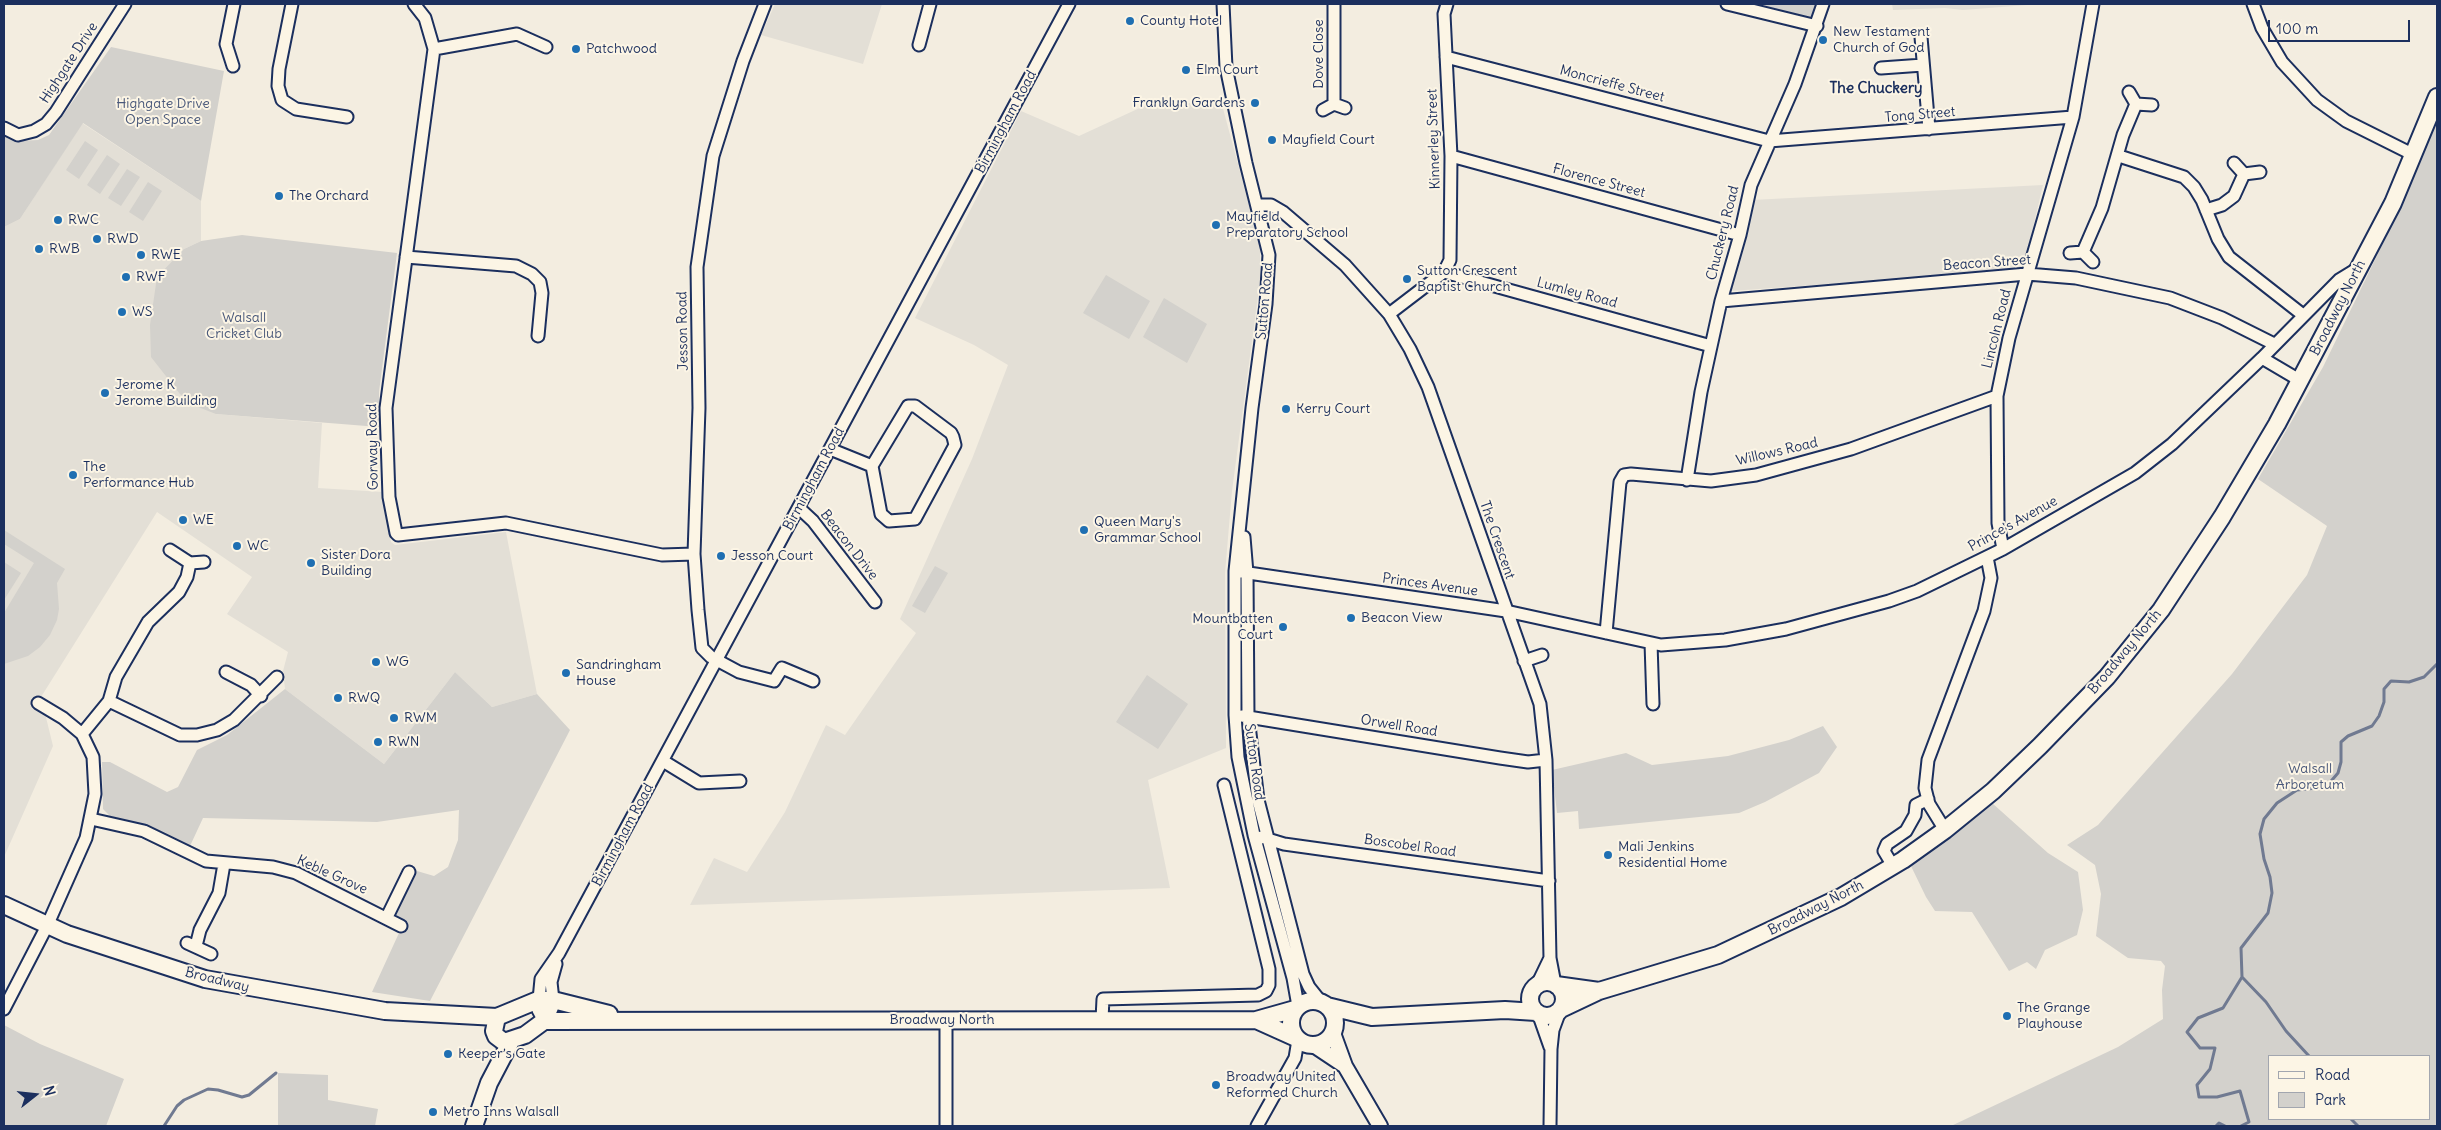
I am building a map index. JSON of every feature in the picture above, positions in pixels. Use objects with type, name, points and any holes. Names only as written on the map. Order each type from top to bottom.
[{"type":"highway","name":"Broadway North","points":[[1560,1010],[1599,991],[1718,955],[1841,897],[1893,866],[1945,830],[1993,790],[2040,746],[2107,677],[2161,610],[2222,517],[2301,381],[2393,203],[2437,97]]},
{"type":"highway","name":"Broadway","points":[[4,905],[47,926],[205,979],[385,1011],[440,1016],[503,1030]]},
{"type":"highway","points":[[1372,1017],[1334,1032],[1326,1042],[1305,1042],[1291,1029],[1291,1018],[1296,1007],[1312,1000],[1372,1017],[1506,1010],[1552,1016],[1560,1010],[1564,996],[1555,984],[1546,982],[1506,1010]]},
{"type":"highway","name":"Broadway North","points":[[1555,984],[1599,991]]},
{"type":"highway","points":[[1533,991],[1532,1007],[1537,1013]]},
{"type":"highway","name":"Broadway North","points":[[545,1000],[628,1020]]},
{"type":"highway","points":[[503,1030],[544,1021],[545,1000]]},
{"type":"highway","points":[[474,1126],[489,1083],[503,1030],[545,1000]]},
{"type":"highway","points":[[1324,1004],[1335,1018],[1334,1032]]},
{"type":"highway","name":"Broadway North","points":[[544,1021],[1256,1020],[1296,1007]]},
{"type":"highway","name":"Broadway North","points":[[1256,1020],[1305,1042]]},
{"type":"main road","points":[[1334,1032],[1345,1066],[1380,1126]]},
{"type":"main road","points":[[1305,1042],[1345,1066]]},
{"type":"street","name":"Highgate Drive","points":[[4,128],[18,135],[34,132],[46,124],[56,112],[125,4]]},
{"type":"street","points":[[233,66],[226,44],[234,4]]},
{"type":"street","points":[[292,4],[279,69],[278,86],[282,100],[296,109],[347,118]]},
{"type":"street","name":"Gorway Road","points":[[414,4],[425,18],[434,49],[386,408],[389,497],[396,533],[398,535],[506,522],[662,555],[694,554]]},
{"type":"street","name":"Jesson Road","points":[[717,661],[702,648],[694,554],[699,408],[697,267],[713,156],[743,61],[765,4]]},
{"type":"street","points":[[909,35],[919,42],[930,4]]},
{"type":"street","name":"Birmingham Road","points":[[545,1000],[559,953],[1069,4]]},
{"type":"street","name":"Sutton Road","points":[[1223,4],[1226,67],[1246,164],[1267,238],[1269,272],[1252,408],[1235,571],[1235,715],[1238,758],[1254,835],[1293,978],[1296,1007]]},
{"type":"street","name":"Dove Close","points":[[1323,110],[1340,106],[1334,4]]},
{"type":"street","name":"Kinnerley Street","points":[[1444,272],[1450,260],[1451,156],[1444,14],[1447,4]]},
{"type":"street","points":[[1727,4],[1817,26]]},
{"type":"street","name":"Chuckery Road","points":[[1687,480],[1701,392],[1721,301],[1740,236],[1751,185],[1817,26],[1823,4]]},
{"type":"street","name":"Lincoln Road","points":[[2003,549],[1998,523],[1997,396],[2009,338],[2026,274],[2073,117],[2093,4]]},
{"type":"street","points":[[2253,4],[2262,28],[2273,48],[2292,74],[2313,96],[2346,121],[2412,154]]},
{"type":"street","points":[[434,49],[517,34],[546,47]]},
{"type":"street","points":[[1921,38],[1929,129]]},
{"type":"street","name":"Moncrieffe Street","points":[[1446,57],[1769,141]]},
{"type":"street","points":[[1881,68],[1923,64]]},
{"type":"street","points":[[2129,92],[2136,104]]},
{"type":"street","points":[[2136,104],[2152,105]]},
{"type":"street","points":[[2083,252],[2102,208],[2119,156],[2123,135],[2136,104]]},
{"type":"street","name":"Tong Street","points":[[1769,141],[2073,117]]},
{"type":"street","name":"Florence Street","points":[[1451,156],[1740,236]]},
{"type":"street","points":[[2119,156],[2184,178],[2194,187],[2218,239],[2229,257],[2303,315]]},
{"type":"street","points":[[2234,163],[2244,174]]},
{"type":"street","points":[[2244,174],[2260,172]]},
{"type":"street","points":[[2206,210],[2222,205],[2234,196],[2244,174]]},
{"type":"street","name":"The Crescent","points":[[1258,205],[1271,205],[1298,224],[1344,265],[1389,314],[1410,349],[1428,387],[1540,704],[1546,760],[1550,958],[1555,984]]},
{"type":"street","points":[[2070,253],[2083,252],[2093,262]]},
{"type":"street","points":[[406,257],[516,266],[532,274],[540,282],[542,293],[534,323],[538,336]]},
{"type":"street","name":"Prince's Avenue","points":[[1606,633],[1661,645],[1725,640],[1786,629],[1898,597],[1987,557],[2149,463],[2262,358],[2338,280],[2358,268]]},
{"type":"street","points":[[1389,314],[1444,272]]},
{"type":"street","name":"Lumley Road","points":[[1444,272],[1711,346]]},
{"type":"street","name":"Beacon Street","points":[[1721,301],[2026,274],[2076,278],[2170,298],[2222,318],[2274,344]]},
{"type":"street","points":[[2262,358],[2301,381]]},
{"type":"street","name":"Willows Road","points":[[1606,633],[1620,482],[1624,475],[1711,481],[1756,475],[1798,465],[1851,448],[1997,396]]},
{"type":"street","points":[[908,406],[915,406],[951,433],[953,437],[955,445],[915,519],[889,521],[881,514],[872,466],[908,406]]},
{"type":"street","points":[[830,449],[872,466]]},
{"type":"street","name":"Beacon Drive","points":[[799,508],[813,521],[874,602]]},
{"type":"street","name":"Sutton Road","points":[[1242,512],[1247,573],[1248,717],[1258,800],[1303,974],[1308,987],[1324,1004]]},
{"type":"street","points":[[170,550],[190,562],[204,562]]},
{"type":"street","points":[[1945,830],[1928,799],[1925,788],[1931,749],[1984,611],[1991,578],[1987,557]]},
{"type":"street","points":[[82,734],[109,701],[116,677],[148,622],[179,592],[187,577],[190,562]]},
{"type":"street","name":"Princes Avenue","points":[[1235,571],[1506,611],[1606,633]]},
{"type":"street","points":[[1651,643],[1653,704]]},
{"type":"street","points":[[1524,661],[1542,655]]},
{"type":"street","points":[[717,661],[739,672],[774,681],[782,668],[813,681]]},
{"type":"street","points":[[226,672],[251,685],[261,696]]},
{"type":"street","points":[[109,701],[180,735],[190,736],[223,727],[261,696],[277,677]]},
{"type":"street","points":[[4,1009],[47,926],[86,838],[91,820],[94,794],[93,757],[82,734],[63,718],[38,702]]},
{"type":"street","name":"Orwell Road","points":[[1235,715],[1500,758],[1528,762],[1546,760]]},
{"type":"street","points":[[662,761],[699,783],[740,782]]},
{"type":"street","points":[[1102,1020],[1103,998],[1252,996],[1266,991],[1269,985],[1269,969],[1224,785]]},
{"type":"street","points":[[1893,866],[1884,851],[1887,844],[1906,831],[1915,815],[1916,805],[1928,799]]},
{"type":"street","name":"Keble Grove","points":[[91,820],[144,831],[206,861],[273,867],[296,873],[387,917],[401,926]]},
{"type":"street","points":[[1238,838],[1254,835]]},
{"type":"street","name":"Boscobel Road","points":[[1254,835],[1284,844],[1549,881]]},
{"type":"street","points":[[211,954],[192,944],[219,893],[224,864]]},
{"type":"street","points":[[387,917],[409,872]]},
{"type":"street","name":"The Crescent","points":[[1533,991],[1550,958]]},
{"type":"street","points":[[1550,1126],[1551,1049],[1553,1030],[1560,1010]]},
{"type":"street","points":[[1537,1013],[1551,1049]]},
{"type":"street","points":[[946,1020],[946,1126]]},
{"type":"street","points":[[1257,1126],[1305,1042]]},
{"type":"shaded area","points":[[775,4],[882,4],[863,64],[761,35]]},
{"type":"shaded area","points":[[1892,4],[2040,4],[1963,10],[1945,8],[1893,10]]},
{"type":"shaded area","name":"Queen Mary's Grammar School","points":[[1221,101],[1260,246],[1260,281],[1232,491],[1225,573],[1226,748],[1148,780],[1170,888],[690,905],[714,858],[747,872],[785,812],[826,725],[845,735],[916,633],[900,619],[972,459],[1008,365],[974,345],[915,318],[1021,111],[1079,136],[1144,106]]},
{"type":"shaded area","points":[[82,123],[201,201],[201,241],[184,249],[216,414],[322,423],[318,488],[383,492],[391,542],[395,545],[506,532],[537,694],[492,707],[455,672],[384,764],[285,689],[283,671],[288,652],[227,614],[252,577],[157,512],[41,697],[53,746],[4,857],[4,227],[20,219]]},
{"type":"shaded area","points":[[2043,185],[2023,270],[1731,291],[1750,220],[1752,200]]},
{"type":"green space","points":[[1738,4],[1820,4],[1816,23]]},
{"type":"green space","name":"Highgate Drive Open Space","points":[[111,47],[224,71],[201,201],[83,123],[20,219],[4,227],[4,136],[18,141],[38,140],[49,135]]},
{"type":"green space","name":"Walsall Arboretum","points":[[2437,108],[2437,1126],[1951,1126],[2118,1047],[2163,1019],[2162,990],[2165,966],[2161,961],[2128,958],[2096,936],[2101,894],[2095,865],[2067,845],[2098,825],[2232,674],[2307,575],[2327,526],[2258,479],[2323,367],[2402,204]]},
{"type":"green space","points":[[85,141],[98,150],[79,179],[66,170]]},
{"type":"green space","points":[[107,155],[120,164],[100,194],[87,185]]},
{"type":"green space","points":[[127,169],[140,177],[121,206],[108,198]]},
{"type":"green space","points":[[148,182],[162,191],[143,221],[129,212]]},
{"type":"green space","name":"Walsall Cricket Club","points":[[242,235],[397,253],[379,392],[379,427],[216,414],[198,407],[180,394],[151,357],[150,325],[157,277],[184,249],[201,241]]},
{"type":"green space","points":[[1106,275],[1150,301],[1129,339],[1083,313]]},
{"type":"green space","points":[[1164,298],[1207,324],[1187,363],[1143,337]]},
{"type":"green space","points":[[4,530],[65,569],[57,583],[59,609],[57,620],[50,635],[40,647],[28,656],[4,664],[4,613],[34,563],[4,544]]},
{"type":"green space","points":[[4,562],[21,573],[4,600]]},
{"type":"green space","points":[[935,566],[948,573],[925,613],[912,606]]},
{"type":"green space","points":[[455,672],[492,707],[537,694],[570,730],[430,1001],[372,992],[404,922],[395,914],[417,871],[434,876],[448,867],[458,840],[459,810],[377,822],[203,818],[190,846],[151,827],[110,816],[103,809],[102,762],[110,762],[167,792],[178,787],[197,750],[227,735],[285,689],[384,764]]},
{"type":"green space","points":[[1147,675],[1188,704],[1158,749],[1116,722]]},
{"type":"green space","points":[[1823,726],[1837,747],[1819,773],[1765,802],[1739,813],[1579,829],[1578,811],[1557,813],[1552,770],[1626,753],[1652,765],[1728,756],[1789,740]]},
{"type":"green space","points":[[1992,803],[2048,853],[2078,872],[2083,910],[2077,935],[2045,950],[2036,969],[2027,962],[2009,971],[1972,912],[1935,911],[1910,864]]},
{"type":"green space","points":[[4,1025],[40,1044],[124,1079],[106,1126],[4,1126]]},
{"type":"green space","points":[[278,1073],[328,1075],[328,1100],[378,1109],[375,1126],[278,1126]]},
{"type":"waterway","points":[[2241,1126],[2249,1122],[2240,1091],[2217,1097],[2199,1097],[2197,1085],[2210,1069],[2215,1048],[2200,1048],[2187,1032],[2198,1018],[2223,1008],[2242,977],[2241,948],[2268,913],[2272,893],[2260,834],[2264,819],[2277,803],[2297,790],[2326,787],[2338,773],[2341,762],[2341,742],[2348,736],[2372,726],[2379,716],[2384,702],[2384,689],[2391,681],[2409,682],[2424,677],[2437,664]]},
{"type":"waterway","points":[[2242,977],[2266,1002],[2286,1031],[2308,1055]]},
{"type":"waterway","points":[[164,1126],[177,1106],[184,1100],[208,1089],[242,1097],[249,1095],[276,1073]]},
{"type":"waterway","points":[[2352,1120],[2358,1126]]},
{"type":"waterway","points":[[2216,1126],[2219,1123],[2225,1126]]},
{"type":"place","name":"County Hotel","points":[[1130,21]]},
{"type":"place","name":"New Testament Church of God","points":[[1823,40]]},
{"type":"place","name":"Patchwood","points":[[576,49]]},
{"type":"place","name":"Elm Court","points":[[1186,70]]},
{"type":"place","name":"Franklyn Gardens","points":[[1255,103]]},
{"type":"place","name":"Mayfield Court","points":[[1272,140]]},
{"type":"place","name":"The Orchard","points":[[279,196]]},
{"type":"place","name":"RWC","points":[[58,220]]},
{"type":"place","name":"Mayfield Preparatory School","points":[[1216,225]]},
{"type":"place","name":"RWD","points":[[97,239]]},
{"type":"place","name":"RWB","points":[[39,249]]},
{"type":"place","name":"RWE","points":[[141,255]]},
{"type":"place","name":"RWF","points":[[126,277]]},
{"type":"place","name":"Sutton Crescent Baptist Church","points":[[1407,279]]},
{"type":"place","name":"WS","points":[[122,312]]},
{"type":"place","name":"Jerome K Jerome Building","points":[[105,393]]},
{"type":"place","name":"Kerry Court","points":[[1286,409]]},
{"type":"place","name":"The Performance Hub","points":[[73,475]]},
{"type":"place","name":"WE","points":[[183,520]]},
{"type":"place","name":"Queen Mary's Grammar School","points":[[1084,530]]},
{"type":"place","name":"WC","points":[[237,546]]},
{"type":"place","name":"Jesson Court","points":[[721,556]]},
{"type":"place","name":"Sister Dora Building","points":[[311,563]]},
{"type":"place","name":"Beacon View","points":[[1351,618]]},
{"type":"place","name":"Mountbatten Court","points":[[1283,627]]},
{"type":"place","name":"WG","points":[[376,662]]},
{"type":"place","name":"Sandringham House","points":[[566,673]]},
{"type":"place","name":"RWQ","points":[[338,698]]},
{"type":"place","name":"RWM","points":[[394,718]]},
{"type":"place","name":"RWN","points":[[378,742]]},
{"type":"place","name":"Mali Jenkins Residential Home","points":[[1608,855]]},
{"type":"place","name":"The Grange Playhouse","points":[[2007,1016]]},
{"type":"place","name":"Keeper’s Gate","points":[[448,1054]]},
{"type":"place","name":"Broadway United Reformed Church","points":[[1216,1085]]},
{"type":"place","name":"Metro Inns Walsall","points":[[433,1112]]},
{"type":"district","name":"The Chuckery","points":[[1876,89]]}]
